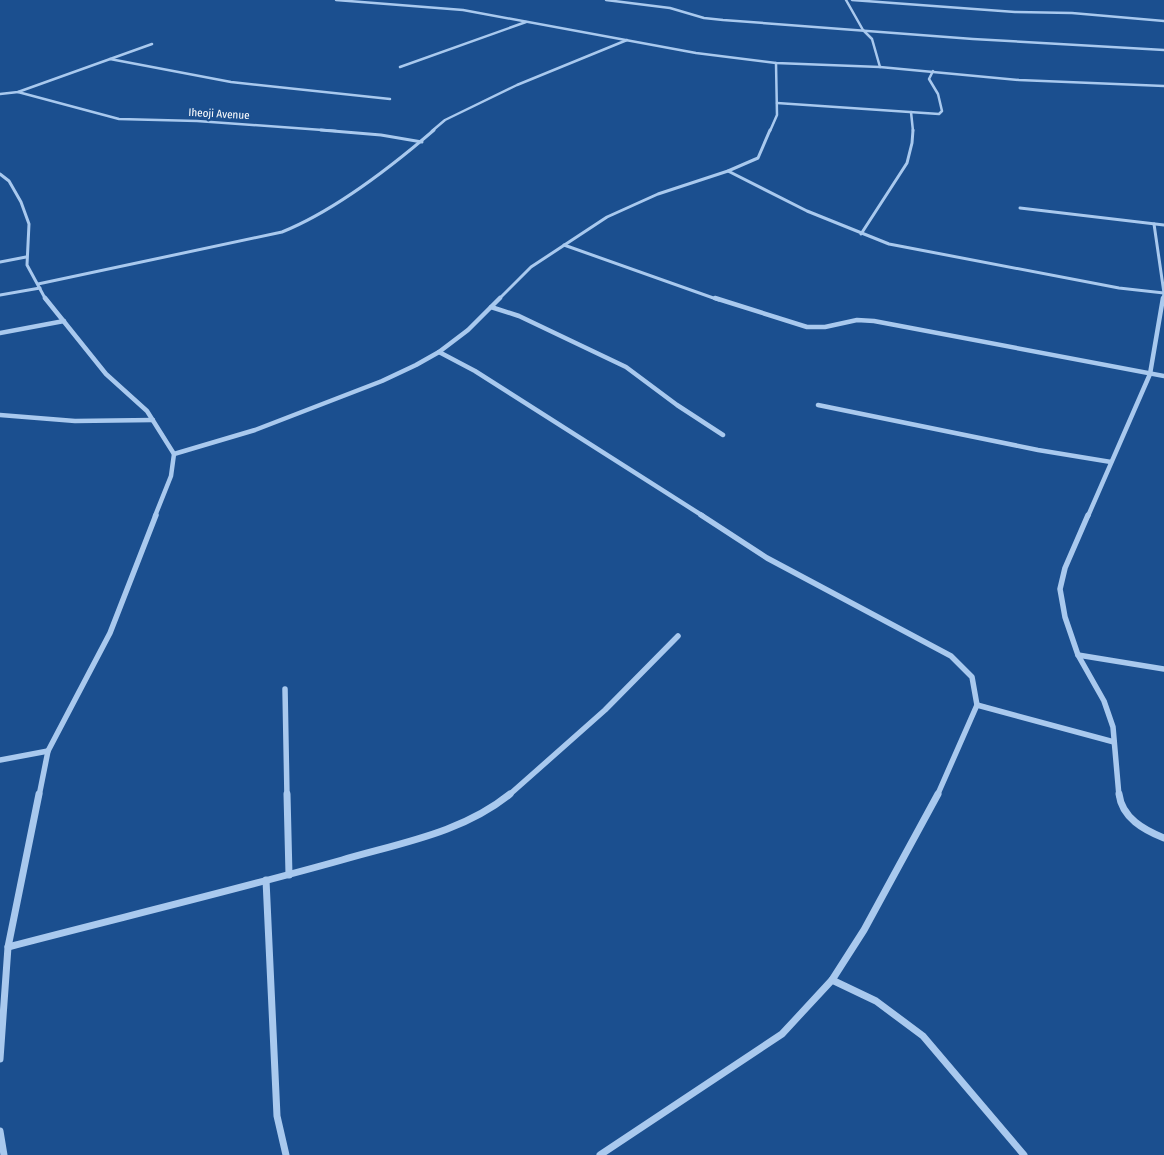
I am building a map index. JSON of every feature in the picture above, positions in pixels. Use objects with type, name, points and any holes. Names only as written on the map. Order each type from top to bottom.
[{"type":"street","points":[[336,0],[463,10],[714,56],[776,63],[880,67],[1019,80],[1164,86]]},
{"type":"street","points":[[606,0],[670,8],[707,18],[973,39],[1164,50]]},
{"type":"street","points":[[846,0],[863,30],[872,39],[880,67]]},
{"type":"street","points":[[852,0],[1163,21]]},
{"type":"street","points":[[400,67],[526,22]]},
{"type":"street","points":[[0,295],[282,232],[307,222],[398,161],[445,120],[517,85],[627,40]]},
{"type":"street","points":[[0,94],[18,92],[152,44]]},
{"type":"street","points":[[110,59],[230,82],[390,99]]},
{"type":"street","points":[[174,454],[255,430],[382,381],[439,352],[468,330],[531,267],[608,217],[671,189],[728,171],[758,158],[777,115],[776,63]]},
{"type":"street","points":[[777,103],[942,113],[938,94],[929,79],[933,71]]},
{"type":"street","name":"Iheoji Avenue","points":[[18,92],[119,119],[249,124],[381,135],[422,142]]},
{"type":"street","points":[[860,234],[907,163],[912,143],[913,124],[911,112]]},
{"type":"street","points":[[728,171],[800,209],[860,234],[916,250],[1119,288],[1164,293]]},
{"type":"street","points":[[0,174],[10,181],[22,202],[29,224],[27,265],[46,300],[106,374],[147,410],[174,454],[171,476],[110,633],[48,751],[8,947],[0,1060]]},
{"type":"street","points":[[1020,208],[1164,226]]},
{"type":"street","points":[[1154,224],[1164,293],[1150,374],[1065,568],[1060,589],[1065,617],[1078,655],[1104,701],[1113,727],[1119,798],[1129,817],[1146,831],[1164,838]]},
{"type":"street","points":[[564,245],[679,287],[807,327],[825,327],[857,320],[874,321],[1164,376]]},
{"type":"street","points":[[0,262],[26,257]]},
{"type":"street","points":[[491,308],[519,316],[626,367],[678,406],[723,435]]},
{"type":"street","points":[[0,333],[64,321]]},
{"type":"street","points":[[439,352],[476,371],[767,558],[951,656],[972,677],[977,705],[932,808],[864,930],[832,980],[782,1034],[600,1155]]},
{"type":"street","points":[[818,405],[891,418],[1062,455],[1111,462]]},
{"type":"street","points":[[1,416],[75,421],[153,420]]},
{"type":"street","points":[[8,947],[289,875],[457,827],[492,809],[605,710],[678,636]]},
{"type":"street","points":[[1078,655],[1164,669]]},
{"type":"street","points":[[285,689],[289,875]]},
{"type":"street","points":[[977,705],[1114,742]]},
{"type":"street","points":[[0,760],[48,751]]},
{"type":"street","points":[[266,880],[277,1116],[286,1155]]},
{"type":"street","points":[[832,980],[876,1001],[923,1036],[1024,1155]]},
{"type":"street","points":[[0,1131],[4,1155]]}]
